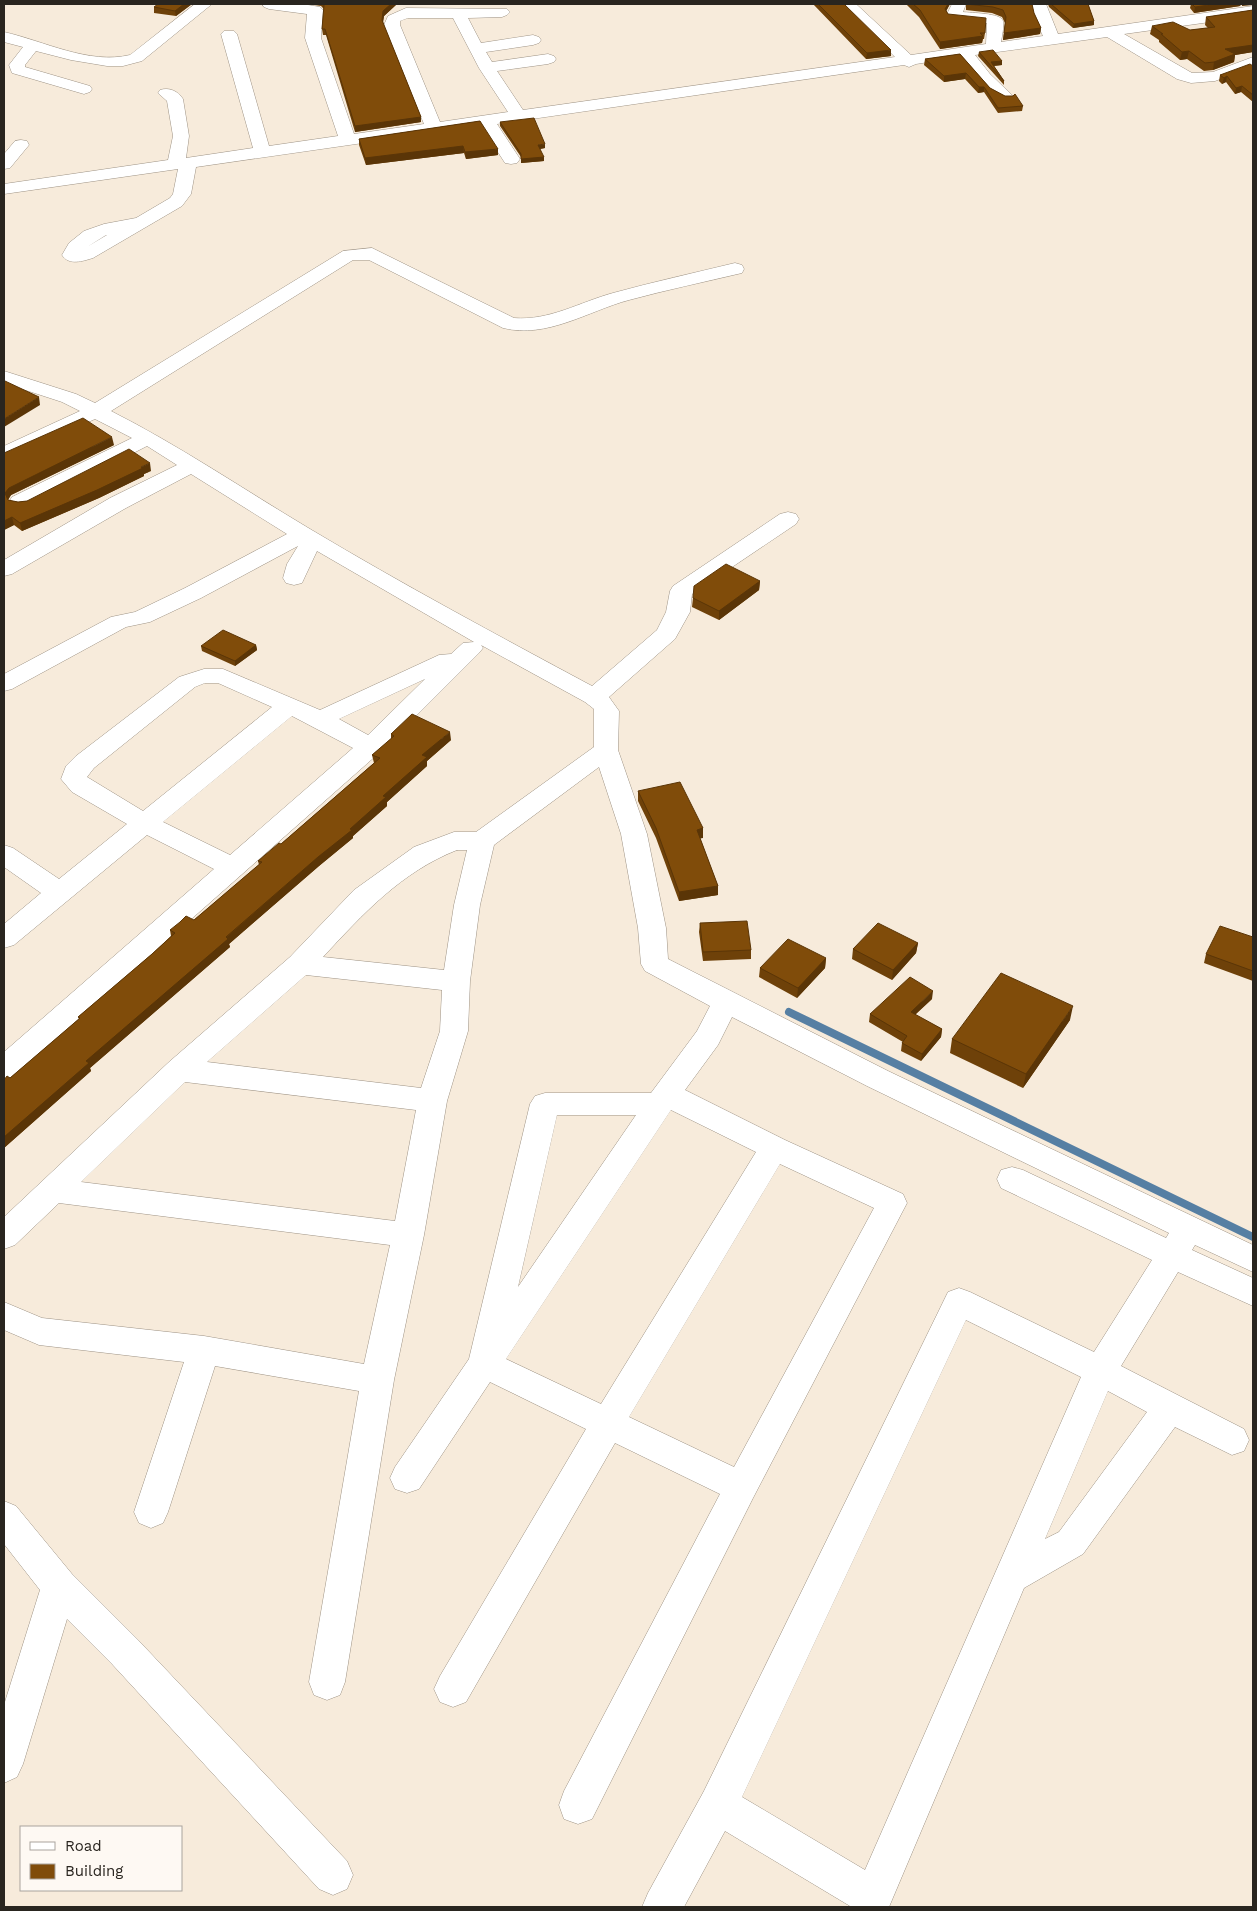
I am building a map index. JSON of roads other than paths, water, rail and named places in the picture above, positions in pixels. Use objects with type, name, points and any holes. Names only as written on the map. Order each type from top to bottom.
[{"type":"street","points":[[4,37],[100,60],[127,62],[136,58],[204,4]]},
{"type":"street","points":[[269,4],[317,7],[313,38],[348,140]]},
{"type":"street","points":[[848,4],[908,62]]},
{"type":"street","points":[[959,4],[954,16],[995,21],[992,49]]},
{"type":"street","points":[[1039,4],[1043,19],[1053,40]]},
{"type":"street","points":[[4,189],[908,62],[1253,11]]},
{"type":"street","points":[[434,128],[392,25],[393,19],[406,13],[458,14],[502,12]]},
{"type":"street","points":[[458,14],[478,48],[487,68],[519,116]]},
{"type":"street","points":[[1110,32],[1191,79],[1205,78],[1253,62]]},
{"type":"street","points":[[229,34],[262,152]]},
{"type":"street","points":[[478,48],[533,40]]},
{"type":"street","points":[[33,44],[17,65],[18,70],[84,89]]},
{"type":"street","points":[[965,53],[984,77],[1006,97]]},
{"type":"street","points":[[487,68],[548,58]]},
{"type":"street","points":[[138,223],[176,202],[182,194],[181,136],[175,99],[166,93]]},
{"type":"street","points":[[486,120],[511,159]]},
{"type":"street","points":[[4,164],[21,145]]},
{"type":"street","points":[[4,454],[98,411],[349,256],[372,254],[510,324],[532,326],[566,317],[605,302],[735,269]]},
{"type":"street","points":[[4,376],[69,398],[98,411],[148,438],[478,643],[594,697],[608,711],[606,750],[634,834],[652,928],[655,964],[886,1083],[1180,1241],[1253,1293]]},
{"type":"street","points":[[20,502],[148,438]]},
{"type":"street","points":[[4,569],[118,503],[193,465]]},
{"type":"street","points":[[594,697],[667,634],[678,612],[681,592],[788,519]]},
{"type":"street","points":[[294,578],[308,536]]},
{"type":"street","points":[[4,684],[119,622],[142,616],[193,593],[308,536]]},
{"type":"street","points":[[320,719],[362,701],[478,643]]},
{"type":"street","points":[[4,1068],[370,747],[478,643]]},
{"type":"street","points":[[233,867],[144,823],[81,786],[74,778],[79,767],[187,682],[198,676],[212,674],[223,676],[320,719],[370,747]]},
{"type":"street","points":[[4,938],[289,706]]},
{"type":"street","points":[[4,1236],[179,1070],[300,964],[363,897],[402,866],[423,853],[454,842],[482,841],[606,750]]},
{"type":"street","points":[[327,1682],[377,1380],[408,1235],[432,1101],[454,1030],[456,981],[467,905],[482,841]]},
{"type":"street","points":[[4,854],[60,893]]},
{"type":"street","points":[[300,964],[456,981]]},
{"type":"street","points":[[407,1478],[662,1099],[708,1037],[726,1002]]},
{"type":"street","points":[[179,1070],[432,1101]]},
{"type":"street","points":[[484,1364],[545,1104],[662,1099],[892,1203],[741,1486],[578,1805]]},
{"type":"street","points":[[453,1689],[608,1423],[774,1148]]},
{"type":"street","points":[[1012,1179],[1180,1241],[1253,1258]]},
{"type":"street","points":[[51,1190],[408,1235]]},
{"type":"street","points":[[718,1805],[871,1902],[1100,1371],[1180,1241]]},
{"type":"street","points":[[662,1907],[718,1805],[959,1301],[1100,1371],[1232,1440]]},
{"type":"street","points":[[4,1316],[39,1331],[204,1350],[377,1380]]},
{"type":"street","points":[[150,1512],[204,1350]]},
{"type":"street","points":[[484,1364],[741,1486]]},
{"type":"street","points":[[1011,1577],[1071,1543],[1170,1408]]},
{"type":"street","points":[[4,1517],[59,1586],[125,1652],[333,1875]]},
{"type":"street","points":[[4,1764],[59,1586]]},
{"type":"waterway","points":[[789,1012],[1253,1237]]}]
